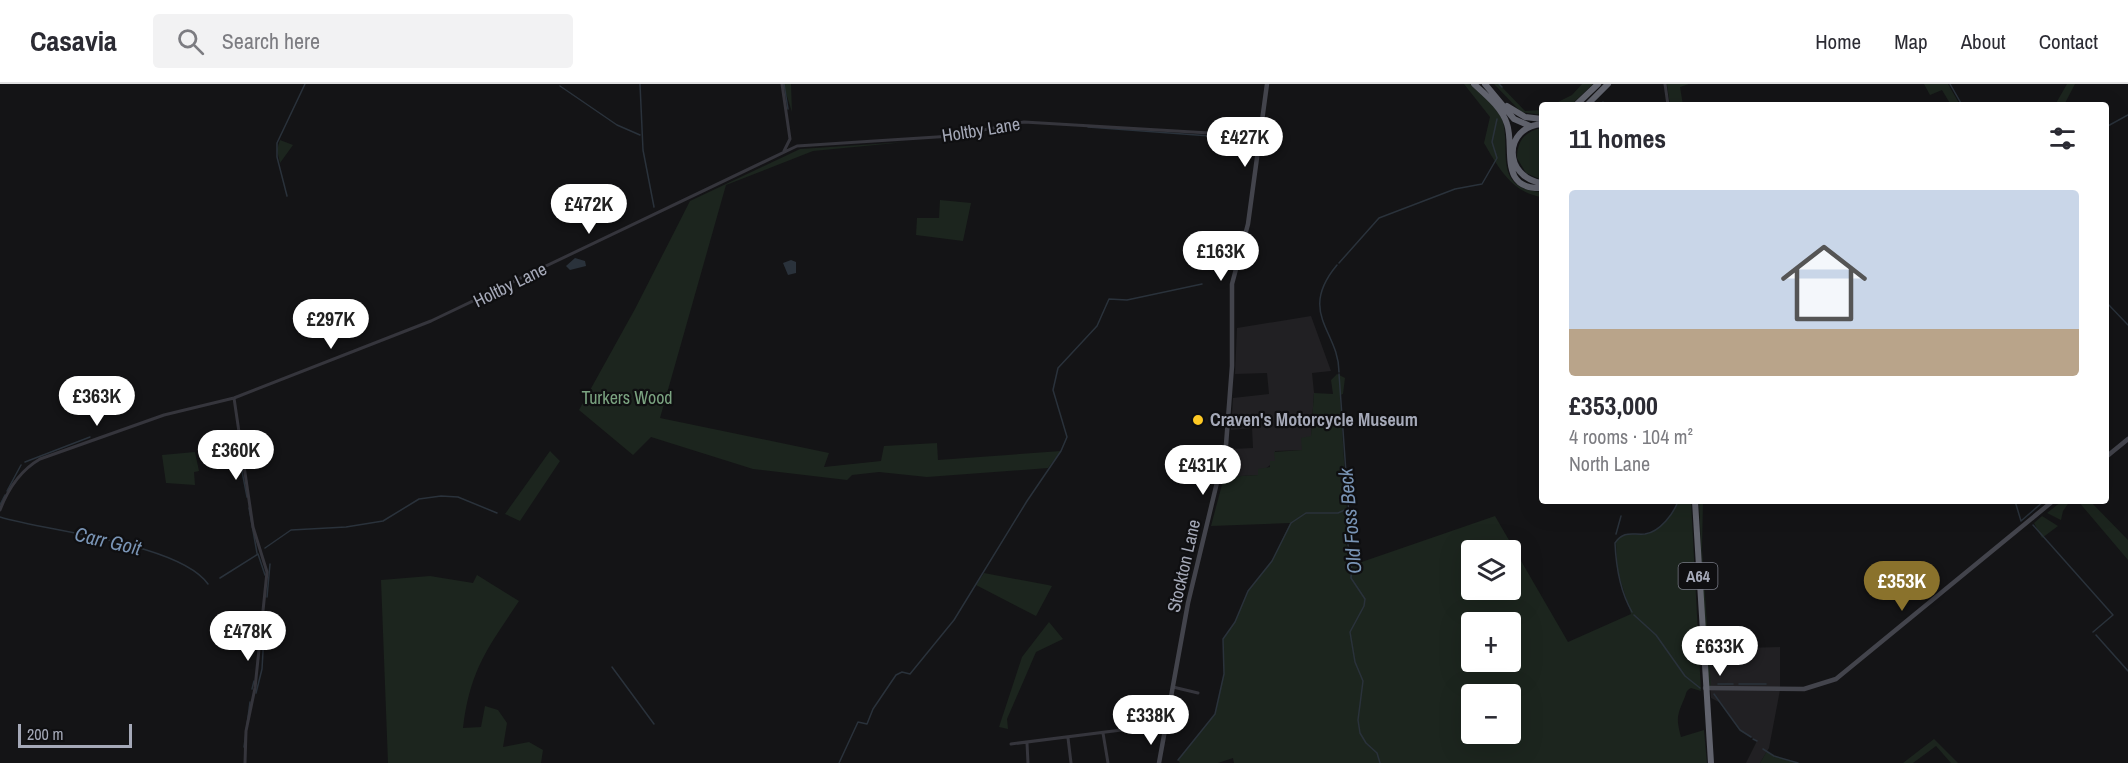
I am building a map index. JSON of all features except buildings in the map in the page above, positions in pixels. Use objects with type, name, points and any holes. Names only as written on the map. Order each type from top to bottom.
[{"type":"highway","points":[[1474,84],[1505,119],[1509,135],[1509,161],[1513,173],[1527,185],[1539,187]]},
{"type":"highway","points":[[1485,84],[1514,119],[1538,123]]},
{"type":"highway","points":[[1579,102],[1598,84]]},
{"type":"highway","points":[[1590,102],[1608,84]]},
{"type":"highway","points":[[1502,102],[1538,123]]},
{"type":"highway","points":[[1538,123],[1521,132],[1514,143],[1513,161],[1521,174],[1539,182]]},
{"type":"highway","name":"A64","points":[[1695,504],[1711,763]]},
{"type":"street","points":[[782,84],[790,139],[783,153]]},
{"type":"street","name":"Stockton Lane","points":[[1159,763],[1184,627],[1226,445],[1233,366],[1232,284],[1248,224],[1267,84]]},
{"type":"street","points":[[1665,84],[1668,102]]},
{"type":"street","name":"Holtby Lane","points":[[0,510],[20,475],[27,467],[40,459],[164,415],[234,398],[466,306],[797,146],[952,136],[1024,122],[1260,136]]},
{"type":"street","points":[[790,139],[797,146]]},
{"type":"street","points":[[234,398],[253,527],[267,572],[255,688],[246,731],[245,763]]},
{"type":"street","points":[[2109,455],[2128,439]]},
{"type":"street","points":[[1705,688],[1804,689],[1836,679],[2049,504]]},
{"type":"street","points":[[1173,687],[1198,693]]},
{"type":"street","points":[[1011,744],[1137,728],[1165,733]]},
{"type":"street","points":[[1103,733],[1108,763]]},
{"type":"street","points":[[1068,738],[1071,763]]},
{"type":"street","points":[[1027,743],[1028,763]]},
{"type":"shaded area","points":[[575,258],[585,261],[586,266],[570,270],[566,266]]},
{"type":"shaded area","points":[[791,260],[796,262],[796,273],[788,275],[783,263]]},
{"type":"shaded area","points":[[1311,316],[1331,371],[1312,373],[1314,393],[1311,437],[1302,450],[1275,451],[1275,461],[1258,475],[1227,477],[1231,449],[1253,448],[1252,428],[1231,430],[1233,398],[1269,394],[1267,373],[1235,374],[1237,328]]},
{"type":"shaded area","points":[[1780,647],[1780,690],[1769,748],[1760,763],[1746,763],[1757,741],[1740,730],[1721,703],[1711,698],[1708,649]]},
{"type":"green space","points":[[783,84],[791,84],[792,112]]},
{"type":"green space","points":[[1464,84],[1470,84],[1500,114],[1510,175],[1516,183],[1526,189],[1539,191],[1539,196],[1522,190],[1507,178],[1484,143],[1490,117]]},
{"type":"green space","points":[[1494,84],[1499,84],[1525,111],[1539,110],[1539,115],[1521,112]]},
{"type":"green space","points":[[1582,84],[1593,84],[1574,102],[1558,102],[1572,95]]},
{"type":"green space","points":[[1667,84],[1689,84],[1680,87],[1682,102],[1670,102]]},
{"type":"green space","points":[[1924,84],[1948,84],[1958,102],[1949,102],[1942,90],[1930,95]]},
{"type":"green space","points":[[2067,84],[2075,84],[2066,102],[2057,102]]},
{"type":"green space","points":[[1539,129],[1539,179],[1526,173],[1517,158],[1520,142],[1531,132]]},
{"type":"green space","points":[[280,140],[293,145],[280,163],[277,150]]},
{"type":"green space","name":"Turkers Wood","points":[[906,142],[813,151],[726,185],[660,418],[829,453],[824,467],[881,461],[884,446],[937,443],[938,460],[1061,451],[1048,468],[927,477],[879,472],[852,475],[847,480],[753,469],[651,437],[633,455],[579,410],[635,309],[690,201],[800,149]]},
{"type":"green space","points":[[940,200],[971,203],[963,241],[916,235],[917,218],[939,218]]},
{"type":"green space","points":[[1337,374],[1345,378],[1343,394],[1340,395],[1348,526],[1346,541],[1350,566],[1495,516],[1509,540],[1461,540],[1461,600],[1521,600],[1521,561],[1568,642],[1631,614],[1617,569],[1616,540],[1628,534],[1645,534],[1654,531],[1666,520],[1676,504],[1691,504],[1701,691],[1691,688],[1687,691],[1678,721],[1681,737],[1704,730],[1707,763],[1234,763],[1233,758],[1218,763],[1180,763],[1178,760],[1215,714],[1224,674],[1223,639],[1235,622],[1248,591],[1272,561],[1290,523],[1211,526],[1224,477],[1258,475],[1258,469],[1270,467],[1270,461],[1275,461],[1274,452],[1302,450],[1301,438],[1311,436],[1314,393],[1333,394],[1331,380]]},
{"type":"green space","points":[[550,451],[560,461],[520,521],[505,514]]},
{"type":"green space","points":[[195,452],[199,471],[194,472],[195,485],[166,483],[162,455]]},
{"type":"green space","points":[[1699,504],[1703,504],[1702,549],[1711,686],[1707,686]]},
{"type":"green space","points":[[2058,504],[2068,504],[2061,520],[2047,513]]},
{"type":"green space","points":[[2081,504],[2093,504],[2128,540],[2128,560]]},
{"type":"green space","points":[[2042,516],[2058,526],[2042,538],[2034,523]]},
{"type":"green space","points":[[984,573],[1052,586],[1036,616],[976,585]]},
{"type":"green space","points":[[477,575],[519,601],[489,647],[475,675],[463,728],[481,727],[485,706],[498,710],[507,723],[503,747],[529,742],[543,750],[541,763],[388,763],[381,580],[430,576],[473,583]]},
{"type":"green space","points":[[1049,622],[1063,639],[1036,652],[1007,719],[1008,729],[999,727],[1022,657]]},
{"type":"green space","points":[[1934,739],[1958,763],[1951,763],[1936,746],[1913,763],[1903,763]]},
{"type":"green space","points":[[1767,751],[1774,756],[1798,763],[1760,763]]},
{"type":"waterway","points":[[287,196],[277,157],[277,143],[305,84]]},
{"type":"waterway","points":[[640,84],[643,150],[654,207]]},
{"type":"waterway","points":[[784,84],[788,109]]},
{"type":"waterway","name":"Old Foss Beck","points":[[1499,84],[1502,87]]},
{"type":"waterway","points":[[1950,84],[1960,102]]},
{"type":"waterway","points":[[560,86],[617,125],[640,135]]},
{"type":"waterway","points":[[2109,125],[2128,115]]},
{"type":"waterway","name":"Old Foss Beck","points":[[1339,263],[1379,218],[1455,189],[1482,184],[1497,158],[1492,142],[1497,119]]},
{"type":"waterway","points":[[1088,127],[1251,139]]},
{"type":"waterway","name":"Old Foss Beck","points":[[1337,265],[1320,296],[1320,309],[1337,358],[1339,372]]},
{"type":"waterway","points":[[839,763],[858,722],[867,724],[873,709],[896,675],[902,672],[910,674],[954,620],[1027,501],[1061,451],[1067,437],[1053,390],[1058,368],[1097,326],[1109,299],[1127,300],[1202,284]]},
{"type":"waterway","points":[[2109,305],[2128,325]]},
{"type":"waterway","name":"Old Foss Beck","points":[[1339,374],[1350,529],[1348,545],[1352,560],[1351,578],[1365,599],[1364,606],[1350,632],[1355,662],[1363,681],[1358,720],[1360,733],[1366,743],[1377,753],[1380,763]]},
{"type":"waterway","points":[[25,462],[90,437]]},
{"type":"waterway","points":[[7,491],[21,465]]},
{"type":"waterway","points":[[241,466],[247,497]]},
{"type":"waterway","points":[[0,505],[5,495]]},
{"type":"waterway","points":[[265,548],[291,530],[346,527],[383,521],[419,499],[441,496],[458,497],[497,513]]},
{"type":"waterway","points":[[1632,612],[1619,579],[1615,543],[1625,535],[1645,534],[1656,530],[1670,516],[1676,504]]},
{"type":"waterway","points":[[2016,504],[2021,521],[2041,504]]},
{"type":"waterway","points":[[249,508],[257,553]]},
{"type":"waterway","points":[[1178,760],[1215,714],[1224,674],[1223,639],[1235,622],[1248,591],[1272,561],[1291,523],[1306,513],[1338,513],[1347,509]]},
{"type":"waterway","points":[[1616,534],[1621,516]]},
{"type":"waterway","name":"Carr Goit","points":[[0,517],[112,541],[170,558],[193,570],[208,584]]},
{"type":"waterway","points":[[2033,525],[2113,615],[2093,632]]},
{"type":"waterway","points":[[220,578],[258,554],[265,575]]},
{"type":"waterway","points":[[267,597],[270,564]]},
{"type":"waterway","points":[[1634,615],[1656,635],[1685,676],[1700,688]]},
{"type":"waterway","points":[[256,693],[262,669],[264,634]]},
{"type":"waterway","points":[[2096,635],[2128,671]]},
{"type":"waterway","points":[[612,667],[654,724]]},
{"type":"waterway","points":[[252,689],[254,681]]},
{"type":"waterway","points":[[1718,684],[1733,684]]},
{"type":"waterway","points":[[1739,684],[1766,684]]},
{"type":"waterway","points":[[1714,694],[1740,730],[1751,737]]},
{"type":"waterway","points":[[244,747],[250,702]]},
{"type":"waterway","points":[[1753,739],[1757,741]]},
{"type":"waterway","points":[[1763,749],[1774,756],[1798,763]]},
{"type":"place","name":"Craven's Motorcycle Museum","points":[[1198,420]]}]
